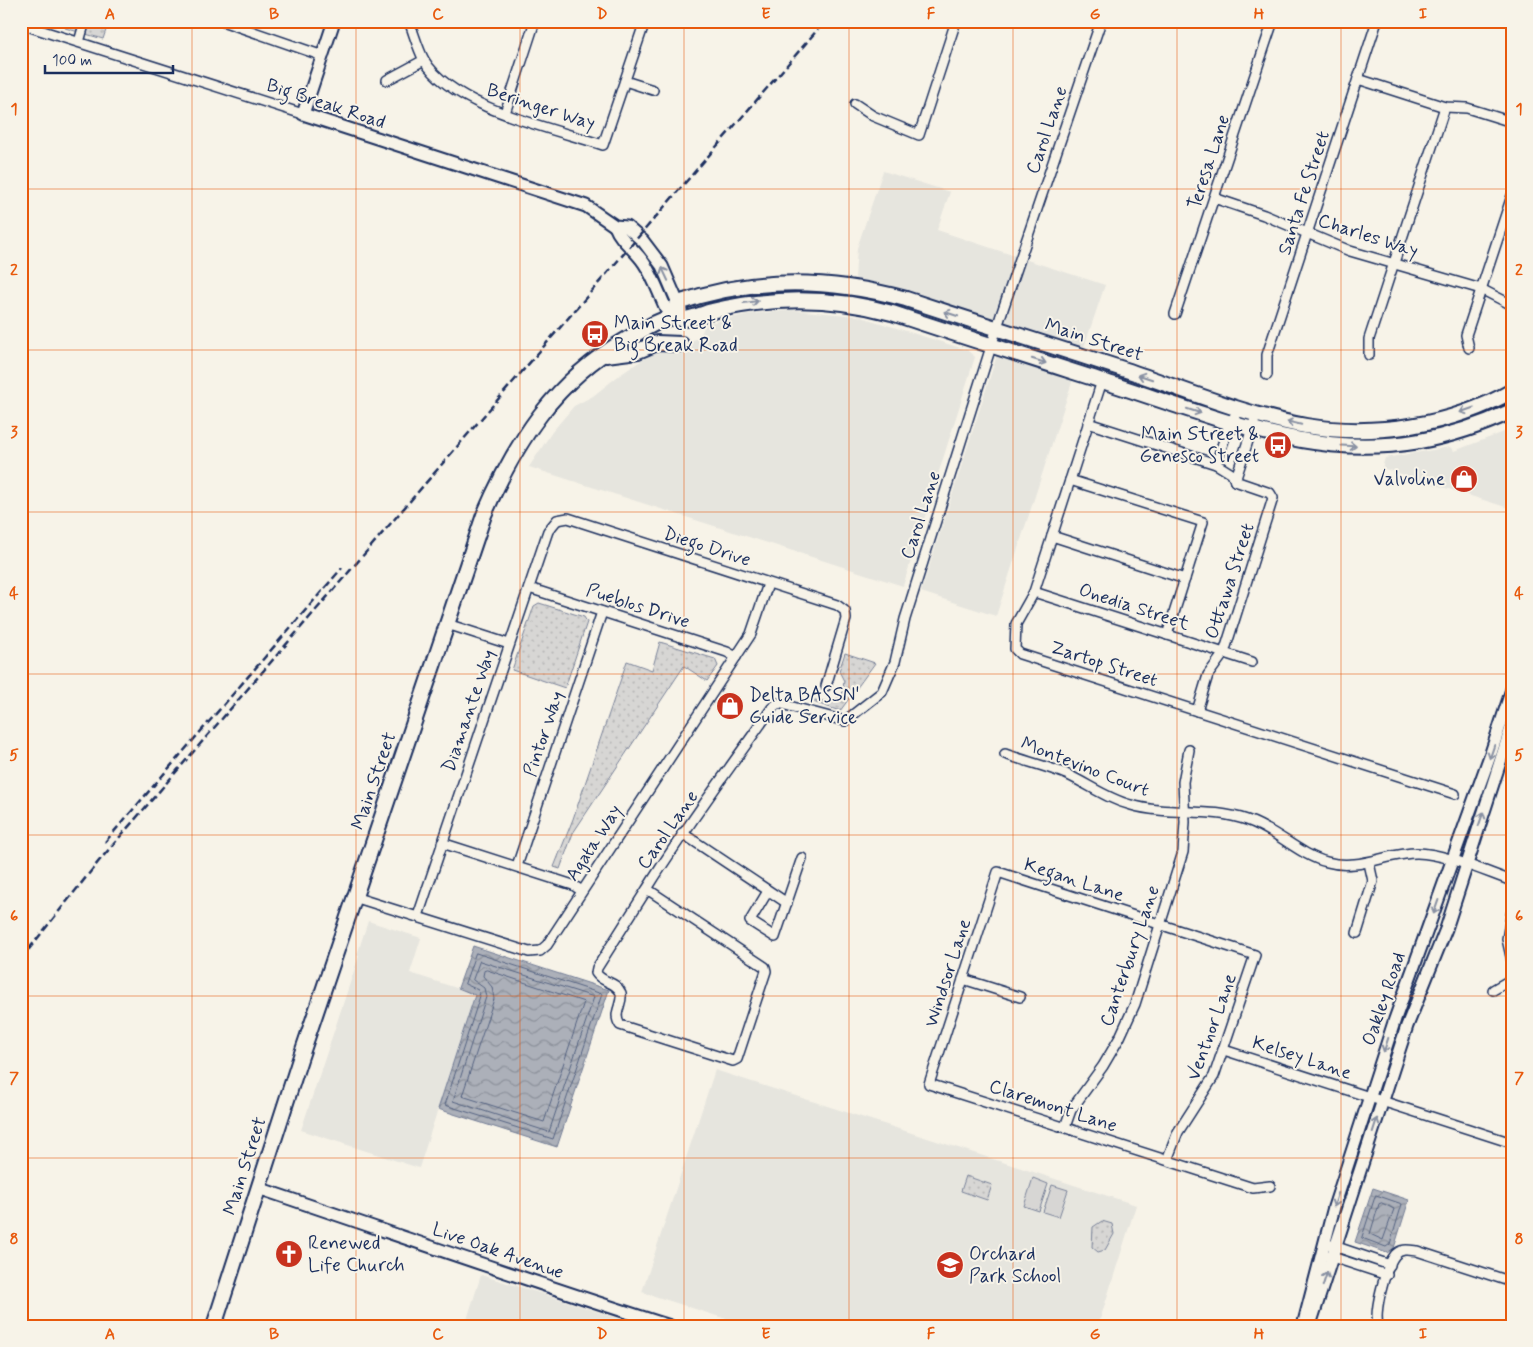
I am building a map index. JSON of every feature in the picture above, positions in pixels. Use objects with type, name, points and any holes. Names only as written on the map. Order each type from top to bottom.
[{"type":"main road","name":"Main Street","points":[[678,303],[743,286],[818,282],[872,290],[998,328],[1257,413],[1304,425],[1332,429],[1396,428],[1439,420],[1491,402],[1512,391]]},
{"type":"main road","name":"Main Street","points":[[214,1326],[354,897],[484,515],[500,478],[517,446],[542,411],[579,372],[600,356],[670,317],[684,319],[745,303],[776,299],[827,300],[865,305],[1252,429],[1314,443],[1378,446],[1450,435],[1512,411]]},
{"type":"main road","points":[[670,317],[678,303]]},
{"type":"main road","points":[[600,356],[638,351],[657,343],[681,344]]},
{"type":"street","points":[[79,42],[85,21]]},
{"type":"street","points":[[222,21],[323,56]]},
{"type":"street","points":[[303,114],[334,21]]},
{"type":"street","name":"Beringer Way","points":[[410,21],[424,60],[451,89],[471,101],[603,145],[645,21]]},
{"type":"street","points":[[505,113],[535,21]]},
{"type":"street","points":[[855,104],[873,116],[919,135],[956,21]]},
{"type":"street","name":"Carol Lane","points":[[647,889],[765,967],[766,971],[740,1050],[733,1061],[620,1024],[616,1015],[621,993],[616,986],[599,977],[596,973],[597,968],[647,889],[682,834],[778,702],[845,721],[882,692],[895,662],[905,619],[992,346],[1100,21]]},
{"type":"street","name":"Teresa Lane","points":[[1175,314],[1273,21]]},
{"type":"street","name":"Santa Fe Street","points":[[1267,375],[1267,356],[1377,21]]},
{"type":"street","name":"Big Break Road","points":[[21,24],[586,206],[615,226],[627,228],[652,251],[662,266],[684,319]]},
{"type":"street","points":[[387,80],[424,60]]},
{"type":"street","points":[[1358,79],[1445,107],[1467,108],[1512,122]]},
{"type":"street","points":[[625,81],[653,90]]},
{"type":"street","points":[[1370,355],[1369,339],[1445,107]]},
{"type":"street","points":[[1469,348],[1466,334],[1512,196]]},
{"type":"street","name":"Charles Way","points":[[1214,198],[1264,215],[1350,251],[1394,262],[1481,289],[1512,305]]},
{"type":"street","name":"Big Break Road","points":[[615,226],[619,237],[637,253],[646,265],[670,317]]},
{"type":"street","name":"Zartop Street","points":[[1102,381],[1034,592],[1021,611],[1016,624],[1015,649],[1020,654],[1455,794]]},
{"type":"street","points":[[1216,464],[1230,422],[1241,408]]},
{"type":"street","points":[[1235,481],[1257,413]]},
{"type":"street","points":[[1088,423],[1216,464],[1225,468],[1235,481]]},
{"type":"street","points":[[1070,480],[1203,522],[1167,635]]},
{"type":"street","name":"Ottawa Street","points":[[1197,710],[1208,675],[1224,653],[1273,498],[1270,493],[1235,481]]},
{"type":"street","name":"Diego Drive","points":[[557,520],[568,518],[837,605],[845,611],[845,628],[826,686]]},
{"type":"street","name":"Diamante Way","points":[[418,916],[548,531],[557,520]]},
{"type":"street","points":[[1052,536],[1185,579]]},
{"type":"street","name":"Agata Way","points":[[354,897],[529,952],[536,952],[547,944],[751,634],[768,584]]},
{"type":"street","name":"Pueblos Drive","points":[[529,588],[727,652],[736,657]]},
{"type":"street","name":"Onedia Street","points":[[1034,592],[1252,662]]},
{"type":"street","name":"Pintor Way","points":[[517,866],[602,612]]},
{"type":"street","points":[[447,624],[509,644]]},
{"type":"street","name":"Oakley Road","points":[[1303,1326],[1323,1248],[1404,993],[1491,754],[1512,689]]},
{"type":"street","name":"Oakley Road","points":[[1310,1326],[1413,1010],[1446,928],[1512,725]]},
{"type":"street","name":"Canterbury Lane","points":[[1065,1127],[1071,1110],[1103,1066],[1120,1037],[1135,1004],[1182,852],[1183,782],[1190,750]]},
{"type":"street","name":"Montevino Court","points":[[1004,754],[1066,774],[1113,799],[1131,805],[1151,810],[1211,812],[1265,826],[1303,851],[1327,862],[1354,865],[1405,854],[1419,853],[1452,861],[1512,881]]},
{"type":"street","points":[[682,834],[787,903]]},
{"type":"street","points":[[442,843],[573,885],[582,891]]},
{"type":"street","points":[[768,891],[750,921],[775,936],[802,858]]},
{"type":"street","points":[[1356,933],[1373,881],[1369,863]]},
{"type":"street","name":"Kegan Lane","points":[[998,872],[1255,955]]},
{"type":"street","name":"Windsor Lane","points":[[929,1084],[998,872]]},
{"type":"street","points":[[1512,911],[1507,939],[1512,961]]},
{"type":"street","name":"Ventnor Lane","points":[[1167,1160],[1178,1132],[1214,1076],[1255,955]]},
{"type":"street","points":[[964,978],[1020,997]]},
{"type":"street","points":[[1493,990],[1512,979]]},
{"type":"street","name":"Kelsey Lane","points":[[1224,1050],[1512,1143]]},
{"type":"street","name":"Claremont Lane","points":[[929,1084],[1253,1188],[1270,1186]]},
{"type":"street","name":"Live Oak Avenue","points":[[258,1188],[402,1235],[514,1276],[670,1326]]},
{"type":"street","points":[[1323,1248],[1387,1275]]},
{"type":"street","points":[[1379,1326],[1376,1322],[1376,1311],[1390,1265],[1394,1256],[1407,1249],[1512,1282]]},
{"type":"street","points":[[1334,1252],[1366,1256],[1390,1265]]},
{"type":"street","points":[[1363,1266],[1366,1256]]},
{"type":"shaded area","points":[[67,21],[109,21],[103,39],[65,28]]},
{"type":"shaded area","points":[[883,171],[950,192],[937,230],[1015,256],[993,323],[893,289],[855,279],[857,248]]},
{"type":"shaded area","points":[[1024,259],[1105,285],[1083,350],[1001,326]]},
{"type":"shaded area","points":[[792,310],[858,316],[967,350],[975,357],[903,586],[529,467],[552,432],[574,406],[593,396],[645,358],[662,349],[673,350],[700,337],[705,324],[748,314]]},
{"type":"shaded area","points":[[997,355],[1073,379],[996,616],[921,592]]},
{"type":"shaded area","points":[[1512,429],[1512,509],[1382,468],[1385,458],[1450,447],[1454,451]]},
{"type":"shaded area","points":[[539,603],[584,617],[587,622],[565,688],[512,670],[534,606]]},
{"type":"shaded area","points":[[660,642],[715,659],[718,666],[707,681],[684,666],[573,833],[560,869],[554,867],[573,819],[627,661],[652,670]]},
{"type":"shaded area","points":[[845,653],[875,663],[840,711],[813,702],[814,700],[833,702],[842,695],[844,681],[839,671]]},
{"type":"shaded area","points":[[368,921],[421,938],[410,973],[475,994],[419,1168],[301,1130],[359,956],[357,955]]},
{"type":"shaded area","name":"Orchard Park School","points":[[715,1070],[1136,1205],[1098,1326],[748,1326],[642,1292]]},
{"type":"shaded area","points":[[966,1176],[992,1185],[987,1200],[961,1191]]},
{"type":"shaded area","points":[[1033,1178],[1048,1184],[1039,1211],[1024,1206]]},
{"type":"shaded area","points":[[1052,1185],[1068,1190],[1059,1217],[1043,1212]]},
{"type":"shaded area","points":[[1102,1221],[1112,1224],[1114,1234],[1105,1250],[1098,1252],[1092,1247],[1093,1227]]},
{"type":"shaded area","points":[[481,1275],[553,1297],[641,1326],[465,1326]]},
{"type":"water","points":[[473,946],[609,990],[557,1147],[438,1109],[475,995],[458,988]]},
{"type":"water","points":[[1373,1188],[1409,1200],[1394,1248],[1387,1253],[1355,1242]]},
{"type":"railway","points":[[21,959],[99,861],[825,21]]},
{"type":"railway","points":[[105,842],[342,568]]},
{"type":"place","name":"Main Street & Big Break Road","points":[[595,334]]},
{"type":"place","name":"Main Street & Genesco Street","points":[[1278,445]]},
{"type":"place","name":"Valvoline","points":[[1464,479]]},
{"type":"place","name":"Delta BASSN' Guide Service","points":[[730,706]]},
{"type":"place","name":"Renewed Life Church","points":[[289,1254]]},
{"type":"place","name":"Orchard Park School","points":[[950,1265]]}]
